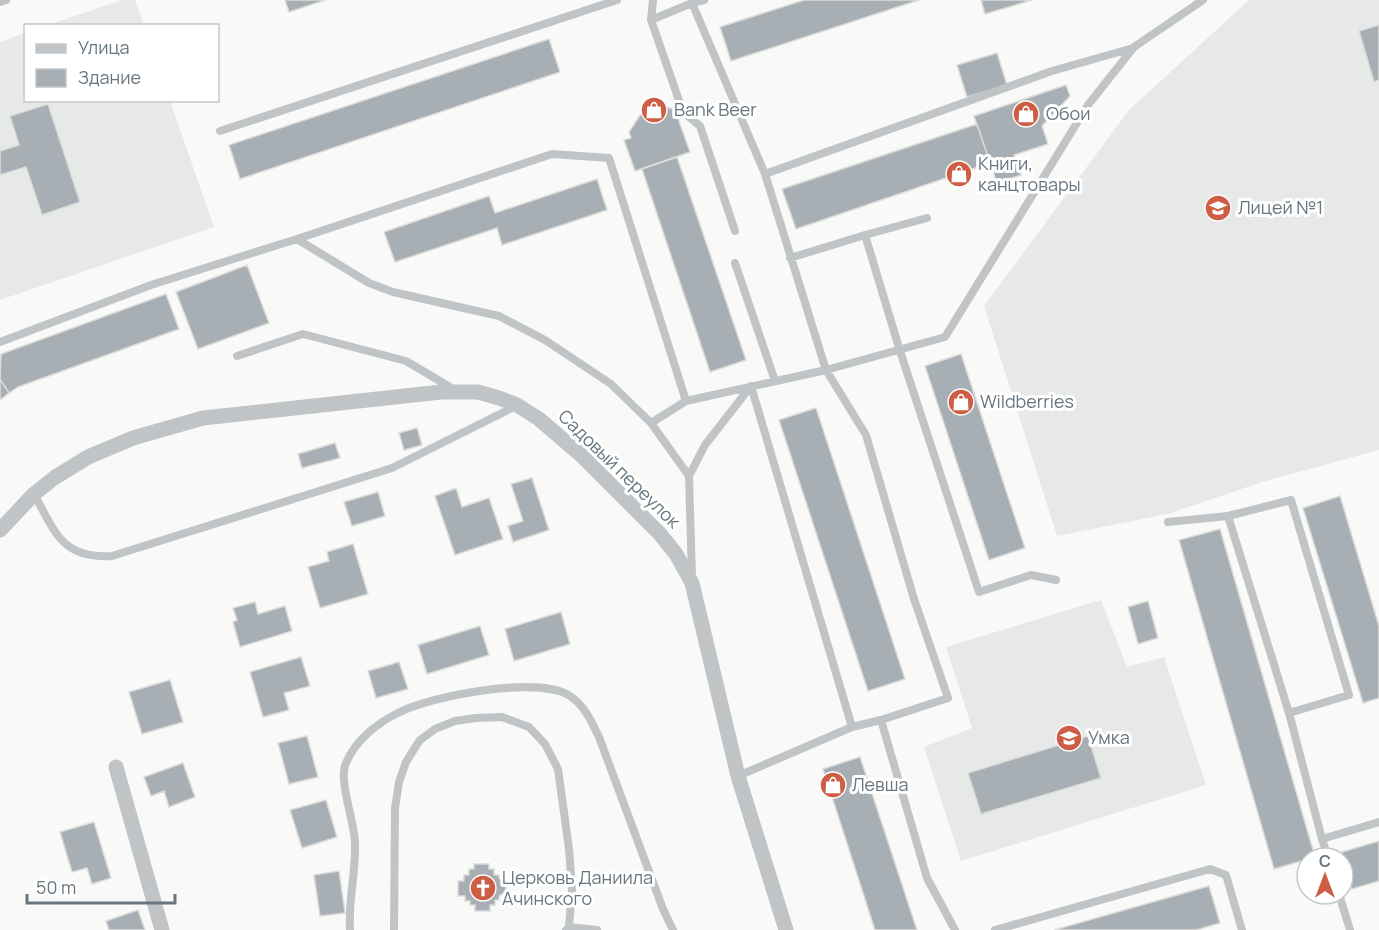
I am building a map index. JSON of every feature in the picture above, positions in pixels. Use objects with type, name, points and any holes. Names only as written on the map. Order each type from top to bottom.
[{"type":"street","name":"Садовый переулок","points":[[0,530],[33,494],[88,457],[133,438],[202,418],[457,391],[478,392],[517,405],[539,419],[581,455],[660,534],[676,554],[692,583],[738,776],[786,930]]},
{"type":"street","points":[[116,767],[162,930]]},
{"type":"lane","points":[[0,2],[6,0]]},
{"type":"lane","points":[[220,131],[616,0]]},
{"type":"lane","points":[[653,0],[651,20],[683,112],[700,126],[735,231]]},
{"type":"lane","points":[[651,20],[704,0]]},
{"type":"lane","points":[[651,423],[686,401],[826,370],[945,337],[1088,105],[1134,47],[1203,0]]},
{"type":"lane","points":[[692,3],[765,174],[826,370],[866,435],[914,599],[948,698],[852,727],[738,776]]},
{"type":"lane","points":[[765,174],[1052,71],[1134,47]]},
{"type":"lane","points":[[0,342],[151,285],[552,154],[609,158],[686,401]]},
{"type":"lane","points":[[790,258],[927,218]]},
{"type":"lane","points":[[865,235],[900,351],[979,591],[1031,575],[1056,580]]},
{"type":"lane","points":[[297,239],[369,283],[393,292],[499,316],[546,340],[611,384],[651,423],[689,476]]},
{"type":"lane","points":[[735,263],[775,381]]},
{"type":"lane","points":[[237,356],[303,334],[406,361],[457,391]]},
{"type":"lane","points":[[692,583],[689,476],[705,445],[752,386]]},
{"type":"lane","points":[[752,386],[852,727]]},
{"type":"lane","points":[[33,494],[66,545],[81,555],[112,556],[392,468],[517,405]]},
{"type":"lane","points":[[1168,522],[1228,516],[1291,500],[1349,695],[1289,713]]},
{"type":"lane","points":[[1228,516],[1289,713],[1324,846]]},
{"type":"lane","points":[[350,930],[355,843],[344,782],[345,764],[356,747],[373,729],[399,712],[442,699],[519,687],[552,689],[570,696],[586,711],[599,737],[663,909],[673,930]]},
{"type":"lane","points":[[394,930],[395,808],[399,782],[406,762],[420,740],[435,729],[455,721],[502,717],[529,727],[546,744],[558,769],[572,890],[568,928],[597,930]]},
{"type":"lane","points":[[881,720],[927,878],[955,930]]},
{"type":"lane","points":[[1322,838],[1379,822]]},
{"type":"lane","points":[[995,930],[1210,870],[1226,875],[1242,930]]},
{"type":"lane","points":[[1343,906],[1350,930]]},
{"type":"shaded area","points":[[122,0],[135,0],[144,24],[51,24]]},
{"type":"shaded area","name":"Лицей №1","points":[[1249,0],[1379,0],[1379,450],[1262,482],[1168,514],[1057,536],[984,306],[1129,110]]},
{"type":"shaded area","points":[[24,33],[24,102],[170,102],[214,227],[0,300],[0,42]]},
{"type":"shaded area","name":"Умка","points":[[1101,600],[1127,667],[1164,657],[1206,785],[961,861],[924,747],[972,728],[946,647]]},
{"type":"building","points":[[285,0],[325,0],[289,12]]},
{"type":"building","points":[[804,0],[919,0],[731,61],[720,27]]},
{"type":"building","points":[[981,0],[1032,0],[985,14]]},
{"type":"building","points":[[1379,25],[1379,80],[1374,82],[1359,31]]},
{"type":"building","points":[[549,39],[560,72],[240,179],[229,145]]},
{"type":"building","points":[[997,53],[1007,85],[967,97],[957,65]]},
{"type":"building","points":[[1066,85],[1070,96],[1042,126],[1048,144],[1014,155],[1021,175],[997,183],[974,116]]},
{"type":"building","points":[[48,104],[80,202],[42,215],[26,167],[0,175],[0,151],[19,145],[10,116]]},
{"type":"building","points":[[665,106],[675,110],[690,152],[635,171],[624,140],[631,138],[629,132],[641,114]]},
{"type":"building","points":[[977,124],[990,163],[796,229],[782,189]]},
{"type":"building","points":[[677,157],[746,360],[710,372],[642,169]]},
{"type":"building","points":[[597,179],[607,210],[502,245],[497,228],[395,262],[384,232],[489,196],[495,213]]},
{"type":"building","points":[[247,265],[269,323],[198,349],[176,292]]},
{"type":"building","points":[[166,294],[179,329],[18,387],[9,393],[0,379],[1,354]]},
{"type":"building","points":[[961,354],[1025,548],[989,560],[925,366]]},
{"type":"building","points":[[0,379],[9,393],[0,400]]},
{"type":"building","points":[[816,408],[905,679],[868,691],[779,420]]},
{"type":"building","points":[[417,428],[422,445],[404,450],[399,433]]},
{"type":"building","points":[[335,443],[340,458],[302,468],[298,454]]},
{"type":"building","points":[[532,478],[549,530],[513,542],[508,526],[523,521],[511,484]]},
{"type":"building","points":[[456,488],[462,507],[489,498],[503,539],[455,555],[435,496]]},
{"type":"building","points":[[378,492],[385,516],[352,526],[344,502]]},
{"type":"building","points":[[1340,496],[1379,626],[1379,698],[1363,703],[1303,508]]},
{"type":"building","points":[[1220,529],[1312,846],[1295,846],[1295,863],[1274,869],[1179,540]]},
{"type":"building","points":[[353,544],[368,594],[320,608],[308,567],[329,561],[327,552]]},
{"type":"building","points":[[1148,601],[1158,638],[1138,644],[1128,607]]},
{"type":"building","points":[[255,602],[258,614],[285,606],[292,631],[240,647],[233,622],[237,620],[233,608]]},
{"type":"building","points":[[561,612],[570,644],[514,661],[505,629]]},
{"type":"building","points":[[480,626],[489,655],[427,674],[418,645]]},
{"type":"building","points":[[301,657],[310,686],[284,693],[289,710],[263,717],[250,672]]},
{"type":"building","points":[[399,662],[408,689],[376,698],[368,671]]},
{"type":"building","points":[[170,680],[183,722],[142,734],[129,692]]},
{"type":"building","points":[[307,736],[318,777],[289,784],[278,743]]},
{"type":"building","points":[[1088,736],[1101,778],[981,814],[968,773]]},
{"type":"building","points":[[860,757],[917,930],[875,930],[823,769]]},
{"type":"building","points":[[183,763],[195,797],[169,807],[164,791],[151,796],[144,777]]},
{"type":"building","points":[[326,800],[337,837],[302,848],[290,810]]},
{"type":"building","points":[[94,822],[111,878],[92,884],[87,868],[72,872],[60,832]]},
{"type":"building","points":[[1379,841],[1379,881],[1355,888],[1355,848]]},
{"type":"building","name":"Церковь Даниила Ачинского","points":[[474,864],[489,864],[489,869],[494,869],[494,875],[499,875],[499,878],[506,883],[506,892],[499,896],[499,900],[495,900],[495,905],[490,905],[490,911],[475,911],[475,905],[470,905],[470,901],[465,901],[465,896],[458,896],[458,881],[464,881],[464,875],[469,875],[469,869],[474,869]]},
{"type":"building","points":[[339,871],[345,913],[320,916],[314,875]]},
{"type":"building","points":[[1209,886],[1220,923],[1196,930],[1054,930]]},
{"type":"building","points":[[138,910],[145,930],[109,930],[106,921]]},
{"type":"place","name":"Bank Beer","points":[[654,110]]},
{"type":"place","name":"Обои","points":[[1026,114]]},
{"type":"place","name":"Книги, канцтовары","points":[[959,174]]},
{"type":"place","name":"Лицей №1","points":[[1218,208]]},
{"type":"place","name":"Wildberries","points":[[961,402]]},
{"type":"place","name":"Умка","points":[[1069,738]]},
{"type":"place","name":"Левша","points":[[833,785]]},
{"type":"place","name":"Церковь Даниила Ачинского","points":[[483,888]]}]
